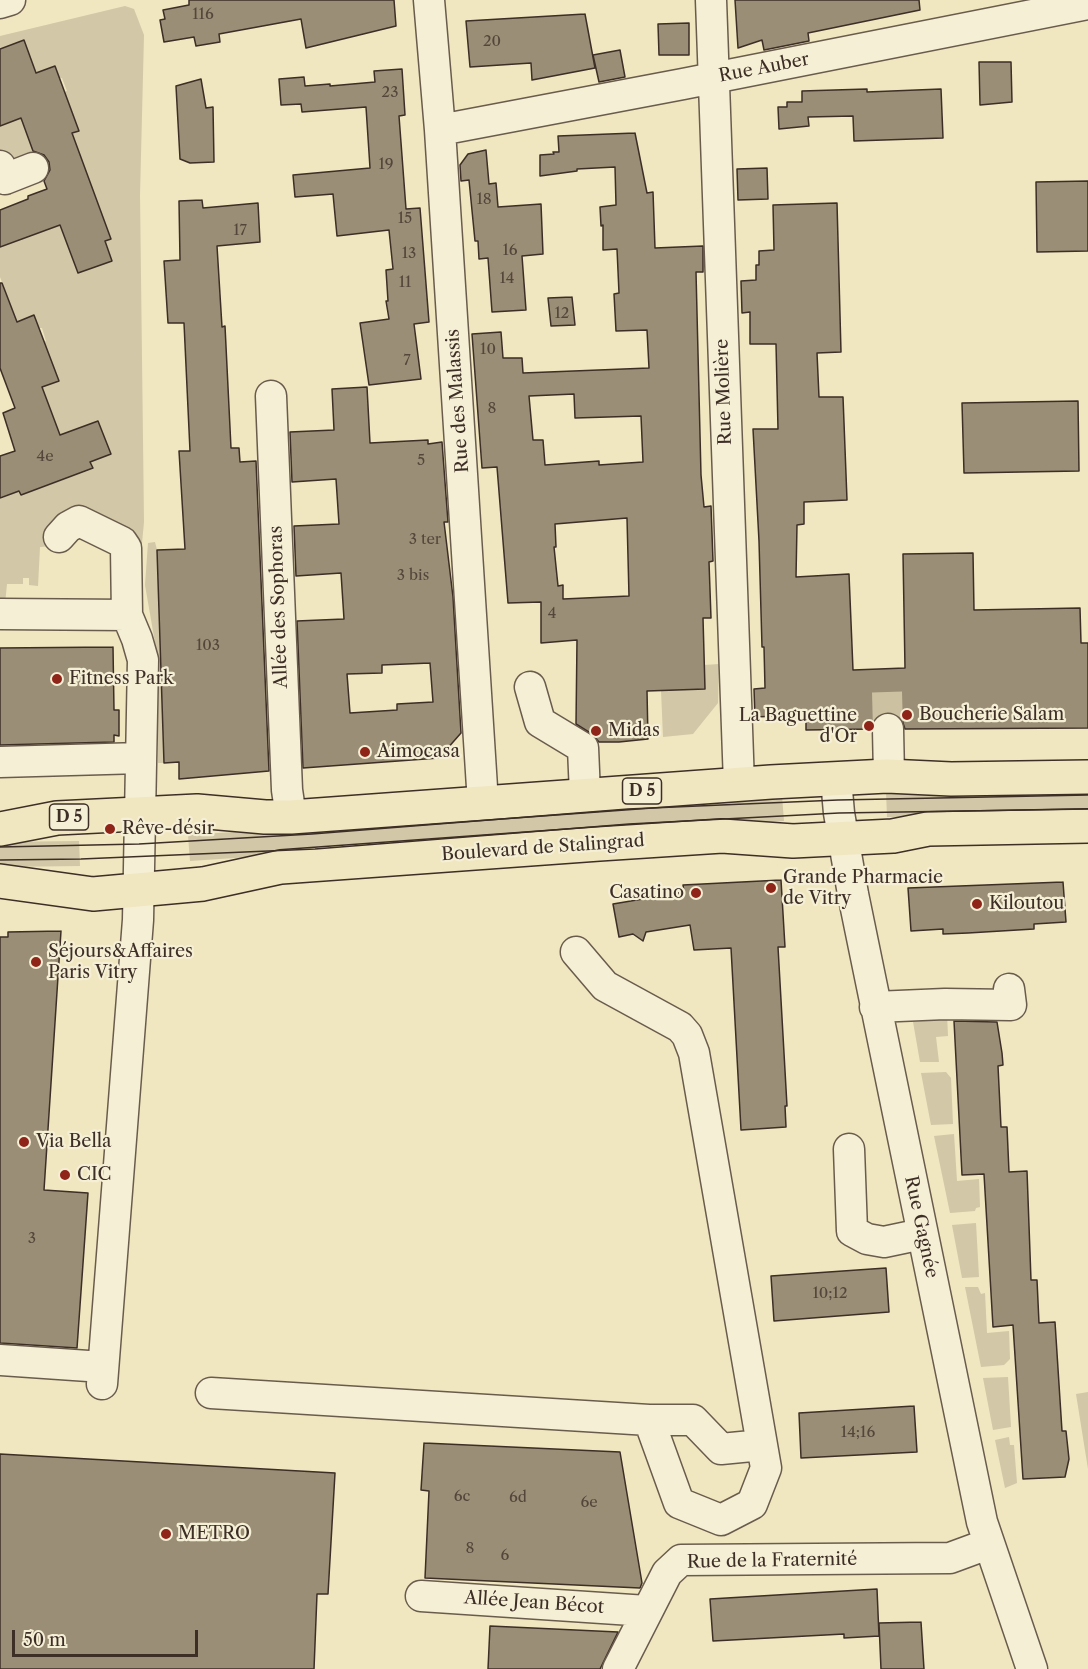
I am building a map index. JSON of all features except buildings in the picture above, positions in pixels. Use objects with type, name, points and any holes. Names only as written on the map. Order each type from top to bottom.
[{"type":"main road","name":"D 5","points":[[0,829],[57,818],[140,813],[197,811],[291,817],[585,794],[889,776],[951,779],[1088,777]]},
{"type":"main road","name":"Boulevard de Stalingrad","points":[[0,881],[93,894],[202,884],[281,867],[588,844],[722,836],[766,840],[843,839],[892,836],[928,829],[1088,826]]},
{"type":"street","points":[[0,3],[10,0]]},
{"type":"street","name":"Rue des Malassis","points":[[429,0],[440,130],[483,803]]},
{"type":"street","name":"Rue Molière","points":[[711,0],[712,79],[739,784]]},
{"type":"street","name":"Rue Auber","points":[[440,130],[712,79],[1088,4]]},
{"type":"street","points":[[0,166],[5,178],[33,168]]},
{"type":"street","name":"Allée des Sophoras","points":[[271,396],[287,790],[291,817]]},
{"type":"street","points":[[0,1360],[103,1376],[138,920],[143,660],[138,639],[127,615],[128,554],[122,542],[79,521],[68,527],[59,537]]},
{"type":"street","points":[[0,614],[127,615]]},
{"type":"street","points":[[530,687],[540,722],[583,748],[585,794]]},
{"type":"street","points":[[888,729],[889,776]]},
{"type":"street","points":[[0,762],[141,758]]},
{"type":"street","name":"Rue Gagnée","points":[[836,779],[843,839],[875,1007],[988,1544],[1032,1669]]},
{"type":"street","points":[[576,952],[606,986],[680,1027],[687,1035],[694,1053],[766,1468],[752,1504],[721,1520],[679,1503],[649,1420]]},
{"type":"street","points":[[875,1007],[945,1004],[1011,1005],[1010,989]]},
{"type":"street","points":[[849,1149],[852,1231],[867,1239],[884,1242],[922,1234]]},
{"type":"street","points":[[211,1393],[649,1420],[693,1420],[721,1449],[762,1445]]},
{"type":"street","name":"Rue de la Fraternité","points":[[618,1669],[667,1573],[681,1560],[950,1558],[988,1544]]},
{"type":"street","name":"Allée Jean Bécot","points":[[421,1596],[647,1611]]},
{"type":"shaded area","points":[[125,6],[134,9],[144,35],[140,195],[144,522],[140,564],[108,524],[51,546],[40,547],[38,586],[29,585],[29,578],[23,578],[23,584],[7,584],[5,604],[0,602],[0,499],[19,491],[21,495],[93,469],[90,462],[110,454],[98,421],[60,435],[40,388],[58,381],[44,342],[46,341],[42,328],[39,328],[34,316],[17,322],[0,277],[0,247],[63,224],[63,233],[78,273],[112,260],[105,241],[111,238],[84,167],[60,138],[79,131],[64,92],[67,91],[62,78],[59,78],[54,66],[36,73],[24,40],[0,49],[0,36]]},
{"type":"shaded area","points":[[0,117],[21,118],[37,162],[17,169],[0,153]]},
{"type":"shaded area","points":[[155,542],[164,763],[158,763],[158,660],[145,585],[148,543]]},
{"type":"shaded area","points":[[719,664],[718,703],[693,734],[663,737],[661,690],[704,665]]},
{"type":"shaded area","points":[[1088,790],[1088,815],[887,817],[886,791]]},
{"type":"shaded area","points":[[782,796],[784,821],[190,861],[188,835]]},
{"type":"shaded area","points":[[79,841],[80,866],[0,867],[0,842]]},
{"type":"shaded area","points":[[947,1014],[948,1036],[936,1037],[939,1062],[920,1062],[912,1016]]},
{"type":"shaded area","points":[[946,1072],[951,1078],[953,1124],[931,1125],[921,1073]]},
{"type":"shaded area","points":[[954,1134],[957,1181],[979,1179],[980,1207],[975,1211],[950,1213],[934,1136]]},
{"type":"shaded area","points":[[976,1223],[979,1277],[962,1278],[952,1225]]},
{"type":"shaded area","points":[[965,1287],[978,1287],[981,1294],[985,1293],[987,1333],[1009,1331],[1010,1359],[1004,1365],[981,1367]]},
{"type":"shaded area","points":[[1008,1377],[1011,1427],[993,1430],[983,1378]]},
{"type":"shaded area","points":[[1088,1392],[1088,1469],[1076,1394]]},
{"type":"shaded area","points":[[1009,1437],[1010,1445],[1014,1445],[1017,1483],[1005,1488],[995,1440]]},
{"type":"tunnel","points":[[887,692],[888,729]]},
{"type":"tram line","points":[[0,847],[139,844],[312,834],[628,809],[838,800],[1088,795]]},
{"type":"tram line","points":[[0,860],[81,859],[315,849],[629,824],[839,813],[1088,809]]},
{"type":"place","name":"Fitness Park","points":[[57,679]]},
{"type":"place","name":"Boucherie Salam","points":[[907,715]]},
{"type":"place","name":"La Baguettine d'Or","points":[[869,726]]},
{"type":"place","name":"Midas","points":[[596,731]]},
{"type":"place","name":"Aimocasa","points":[[365,752]]},
{"type":"place","name":"Rêve-désir","points":[[110,829]]},
{"type":"place","name":"Grande Pharmacie de Vitry","points":[[771,888]]},
{"type":"place","name":"Casatino","points":[[696,893]]},
{"type":"place","name":"Kiloutou","points":[[977,904]]},
{"type":"place","name":"Séjours&Affaires Paris Vitry","points":[[36,962]]},
{"type":"place","name":"Via Bella","points":[[24,1142]]},
{"type":"place","name":"CIC","points":[[65,1175]]},
{"type":"place","name":"METRO","points":[[166,1534]]}]
